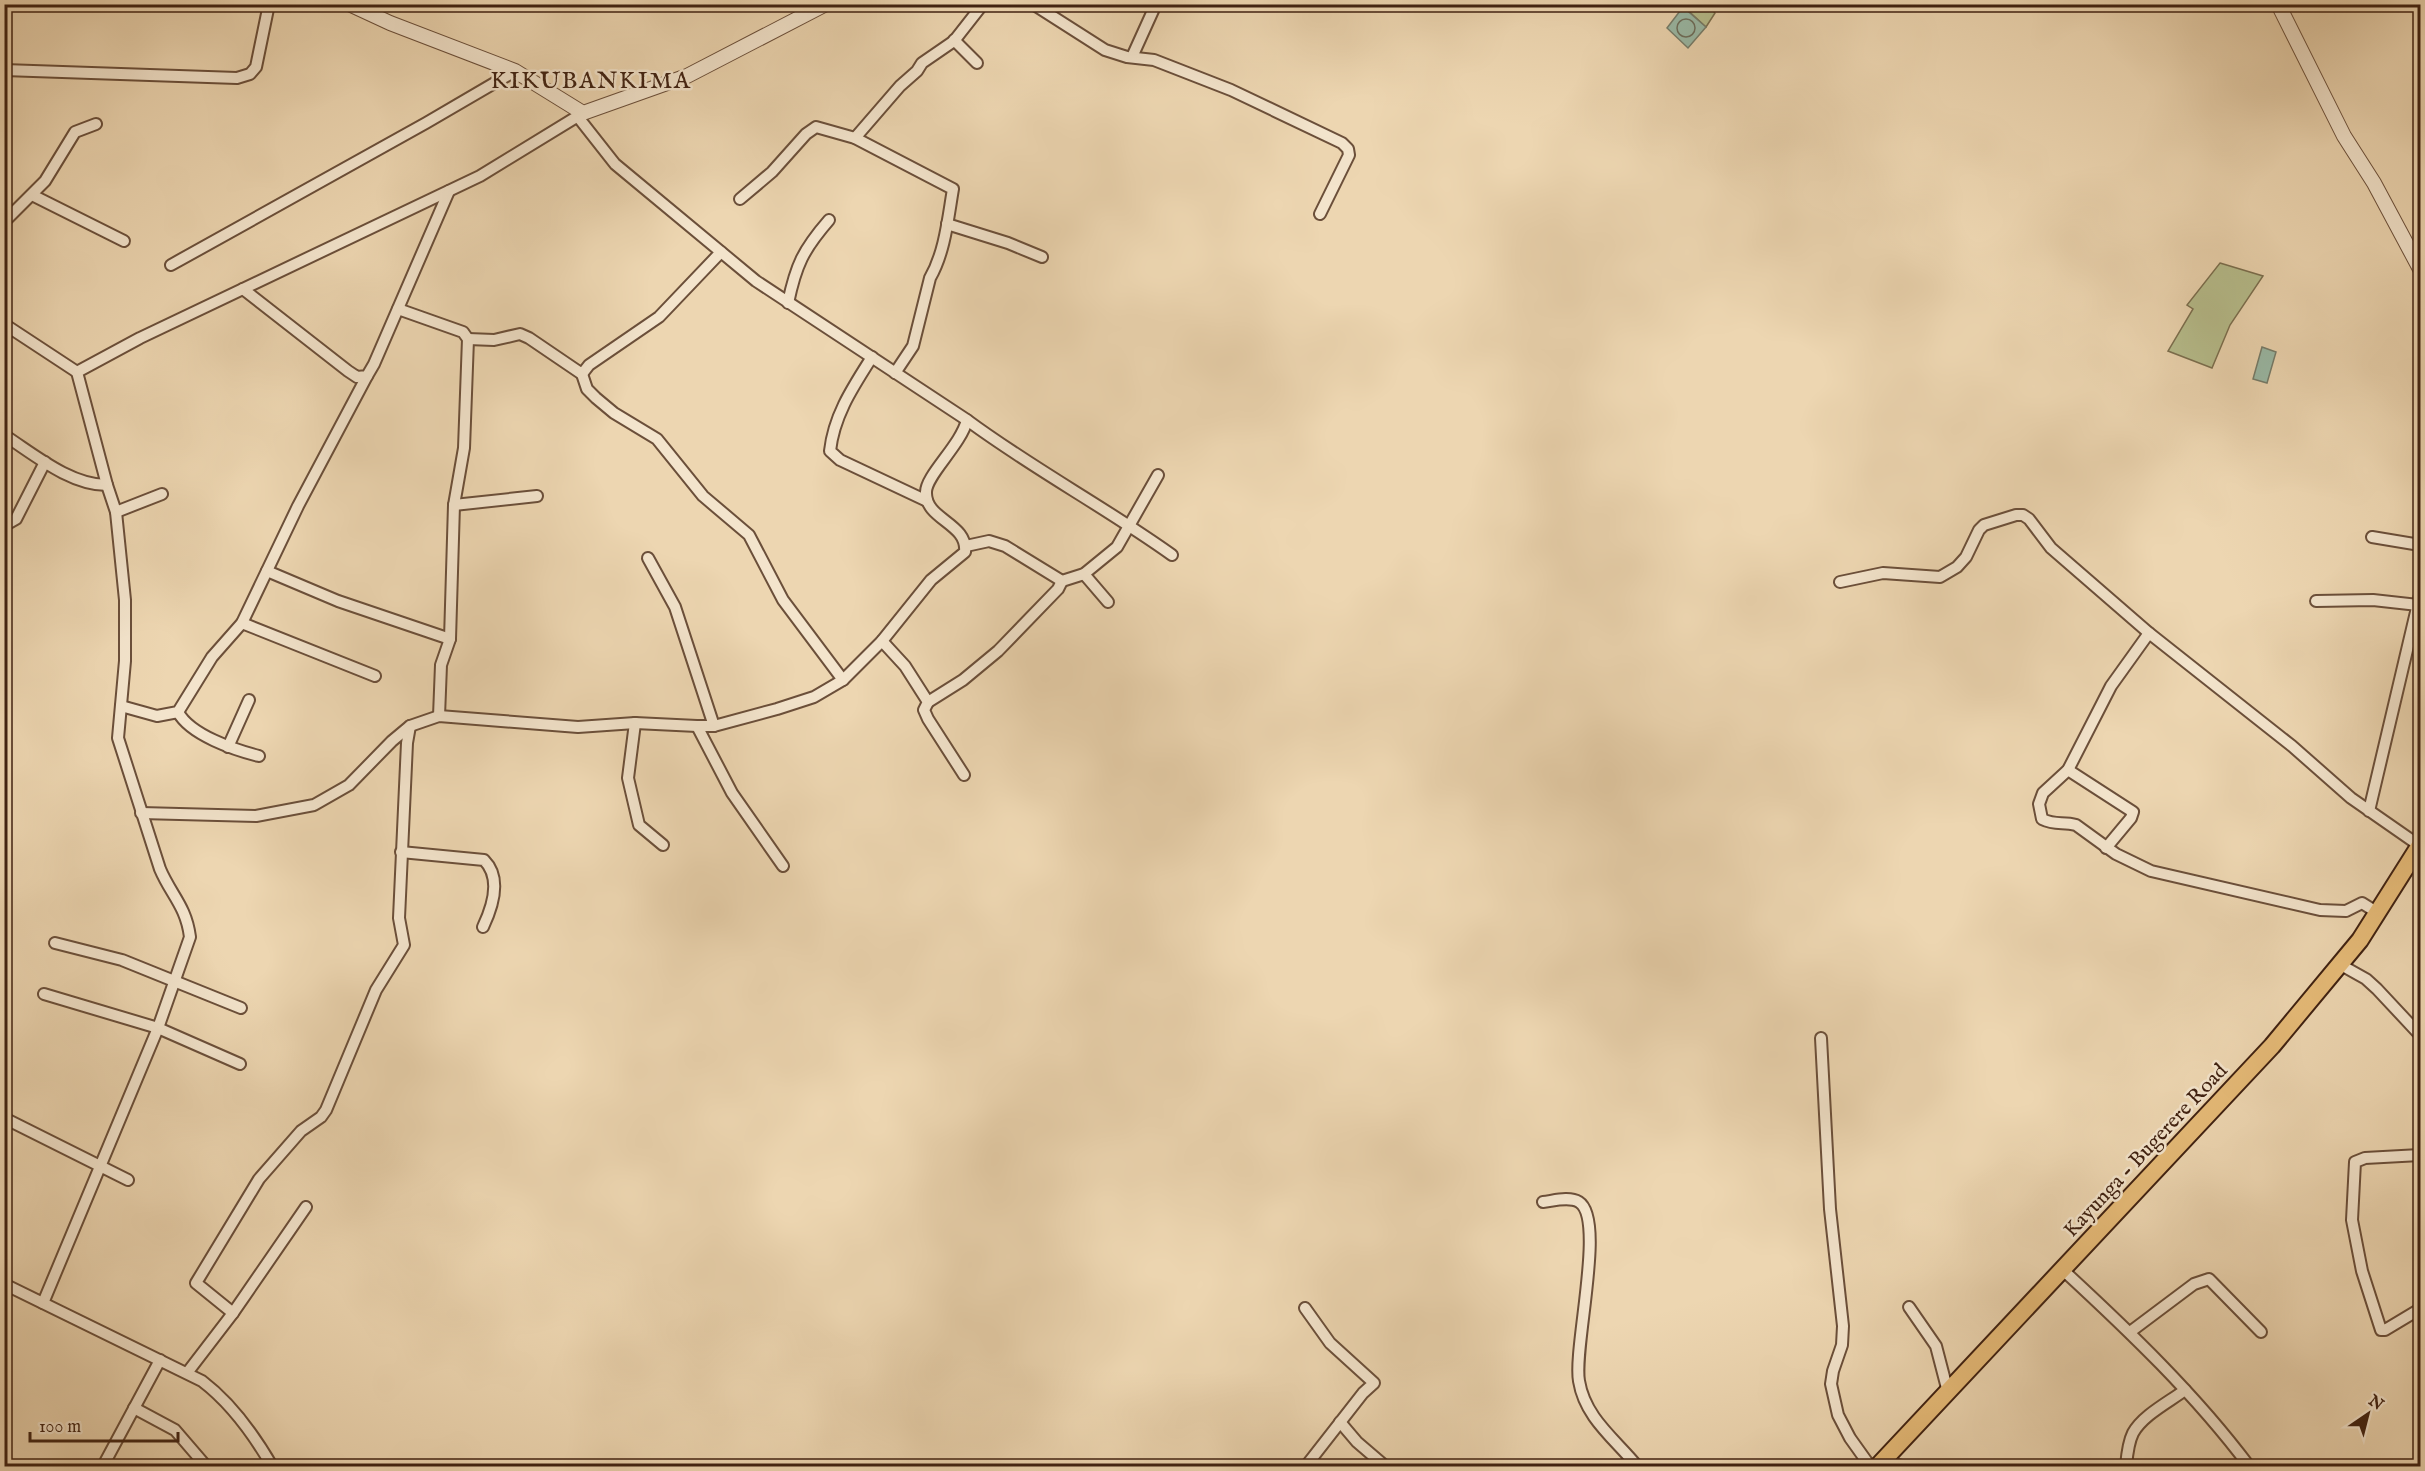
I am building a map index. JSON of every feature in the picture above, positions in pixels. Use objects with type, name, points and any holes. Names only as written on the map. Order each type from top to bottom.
[{"type":"main road","name":"Kayunga - Bugerere Road","points":[[1877,1465],[2207,1119],[2272,1047],[2341,965],[2419,852]]},
{"type":"street","points":[[4,70],[237,78],[250,74],[256,67],[269,4]]},
{"type":"street","points":[[349,4],[421,36],[515,70],[580,115],[615,164],[756,281],[968,420],[1000,444],[1130,525],[1172,555]]},
{"type":"street","points":[[77,372],[140,338],[449,191],[580,115],[687,76],[826,4]]},
{"type":"street","points":[[855,138],[922,63],[954,40],[983,4]]},
{"type":"street","points":[[1033,4],[1105,50],[1154,60],[1231,90],[1342,143],[1348,149],[1349,155],[1320,214]]},
{"type":"street","points":[[1132,57],[1156,4]]},
{"type":"street","points":[[2278,4],[2344,136],[2374,183],[2419,264]]},
{"type":"street","points":[[954,40],[977,63]]},
{"type":"street","points":[[171,265],[426,123],[515,70]]},
{"type":"street","points":[[4,222],[45,181],[75,132],[96,124]]},
{"type":"street","points":[[740,199],[772,172],[806,134],[816,127],[855,138],[953,189],[947,224],[913,345],[895,373]]},
{"type":"street","points":[[121,706],[157,716],[178,712],[212,657],[242,623],[298,506],[367,376],[449,191]]},
{"type":"street","points":[[32,195],[124,241]]},
{"type":"street","points":[[788,303],[795,271],[809,242],[829,220]]},
{"type":"street","points":[[947,224],[1008,243],[1042,257]]},
{"type":"street","points":[[582,374],[589,365],[659,316],[721,252]]},
{"type":"street","points":[[243,289],[348,371],[357,377],[367,376]]},
{"type":"street","points":[[398,309],[463,332],[468,339],[464,448],[454,505],[450,639],[441,665],[440,717]]},
{"type":"street","points":[[4,324],[77,372],[106,485],[116,512],[125,600],[124,661],[118,738],[167,886],[180,902],[188,921],[190,937],[158,1028],[43,1303]]},
{"type":"street","points":[[468,339],[494,340],[520,334],[582,374],[587,389],[596,398],[614,413],[657,439],[703,496],[749,535],[783,600],[843,680]]},
{"type":"street","points":[[872,357],[843,404],[832,431],[830,451],[840,460],[927,501]]},
{"type":"street","points":[[141,813],[256,816],[314,805],[349,785],[410,726],[440,717],[579,727],[635,723],[714,726],[805,700],[831,688],[843,680],[882,641],[931,580],[965,552],[966,546],[955,528],[936,514],[927,501],[925,490],[960,439],[968,420]]},
{"type":"street","points":[[7,437],[45,462],[93,485],[106,485]]},
{"type":"street","points":[[4,520],[9,523],[16,519],[45,462]]},
{"type":"street","points":[[964,775],[928,719],[924,710],[928,702],[963,680],[998,651],[1058,589],[1062,581],[1084,574],[1117,547],[1158,475]]},
{"type":"street","points":[[116,512],[162,494]]},
{"type":"street","points":[[454,505],[537,496]]},
{"type":"street","points":[[1840,582],[1882,573],[1940,577],[1957,567],[1966,557],[1979,530],[1984,525],[2016,515],[2024,515],[2051,548],[2149,633],[2419,852]]},
{"type":"street","points":[[2372,537],[2421,545]]},
{"type":"street","points":[[966,546],[989,541],[1005,546],[1062,581]]},
{"type":"street","points":[[648,558],[675,607],[714,726]]},
{"type":"street","points":[[267,571],[338,601],[450,639]]},
{"type":"street","points":[[1084,574],[1108,603]]},
{"type":"street","points":[[2316,601],[2419,600],[2369,811]]},
{"type":"street","points":[[242,623],[375,676]]},
{"type":"street","points":[[2149,633],[2111,686],[2068,770],[2043,793],[2039,804],[2042,819],[2054,825],[2070,823],[2076,825],[2106,848],[2151,872],[2320,910],[2346,911],[2362,903],[2378,913]]},
{"type":"street","points":[[882,641],[905,666],[928,702]]},
{"type":"street","points":[[228,747],[249,700]]},
{"type":"street","points":[[178,712],[181,718],[214,741],[259,756]]},
{"type":"street","points":[[635,723],[628,778],[630,787],[639,825],[663,845]]},
{"type":"street","points":[[233,1313],[196,1283],[259,1179],[301,1131],[321,1117],[326,1110],[376,990],[404,945],[399,918],[407,743],[410,726]]},
{"type":"street","points":[[697,726],[732,793],[783,866]]},
{"type":"street","points":[[2068,770],[2133,812],[2132,818],[2106,848]]},
{"type":"street","points":[[401,852],[484,860],[490,867],[495,886],[490,911],[483,927]]},
{"type":"street","points":[[55,943],[122,960],[241,1008]]},
{"type":"street","points":[[2341,965],[2366,979],[2378,989],[2421,1035]]},
{"type":"street","points":[[44,994],[158,1028],[240,1064]]},
{"type":"street","points":[[1821,1038],[1830,1209],[1843,1326],[1842,1346],[1831,1384],[1841,1422],[1877,1465],[1902,1467]]},
{"type":"street","points":[[4,1118],[128,1180]]},
{"type":"street","points":[[2421,1155],[2365,1158],[2355,1162],[2352,1220],[2361,1272],[2381,1330],[2385,1330],[2421,1309]]},
{"type":"street","points":[[1543,1202],[1569,1199],[1577,1200],[1584,1206],[1590,1223],[1588,1274],[1578,1362],[1579,1381],[1587,1406],[1596,1421],[1637,1467]]},
{"type":"street","points":[[187,1373],[233,1313],[306,1207]]},
{"type":"street","points":[[2063,1270],[2130,1332],[2185,1390],[2249,1467]]},
{"type":"street","points":[[2130,1332],[2194,1284],[2209,1279],[2261,1332]]},
{"type":"street","points":[[4,1284],[202,1381],[218,1392],[261,1446],[272,1467]]},
{"type":"street","points":[[1909,1307],[1936,1346],[1948,1392]]},
{"type":"street","points":[[1305,1308],[1330,1343],[1374,1383],[1340,1422],[1306,1467]]},
{"type":"street","points":[[103,1467],[160,1360]]},
{"type":"street","points":[[2126,1467],[2128,1445],[2133,1432],[2142,1422],[2185,1390]]},
{"type":"street","points":[[134,1408],[175,1430],[206,1467]]},
{"type":"street","points":[[1340,1422],[1357,1442],[1384,1467]]},
{"type":"shaded area","points":[[1682,5],[1707,5],[1715,13],[1706,27]]},
{"type":"shaded area","points":[[2220,263],[2263,276],[2230,325],[2212,368],[2168,351],[2193,309],[2187,305]]},
{"type":"water","points":[[1683,7],[1706,27],[1688,48],[1667,28]]},
{"type":"water","points":[[2262,347],[2276,352],[2267,383],[2253,379]]},
{"type":"district","name":"KIKUBANKIMA","points":[[591,80]]}]
